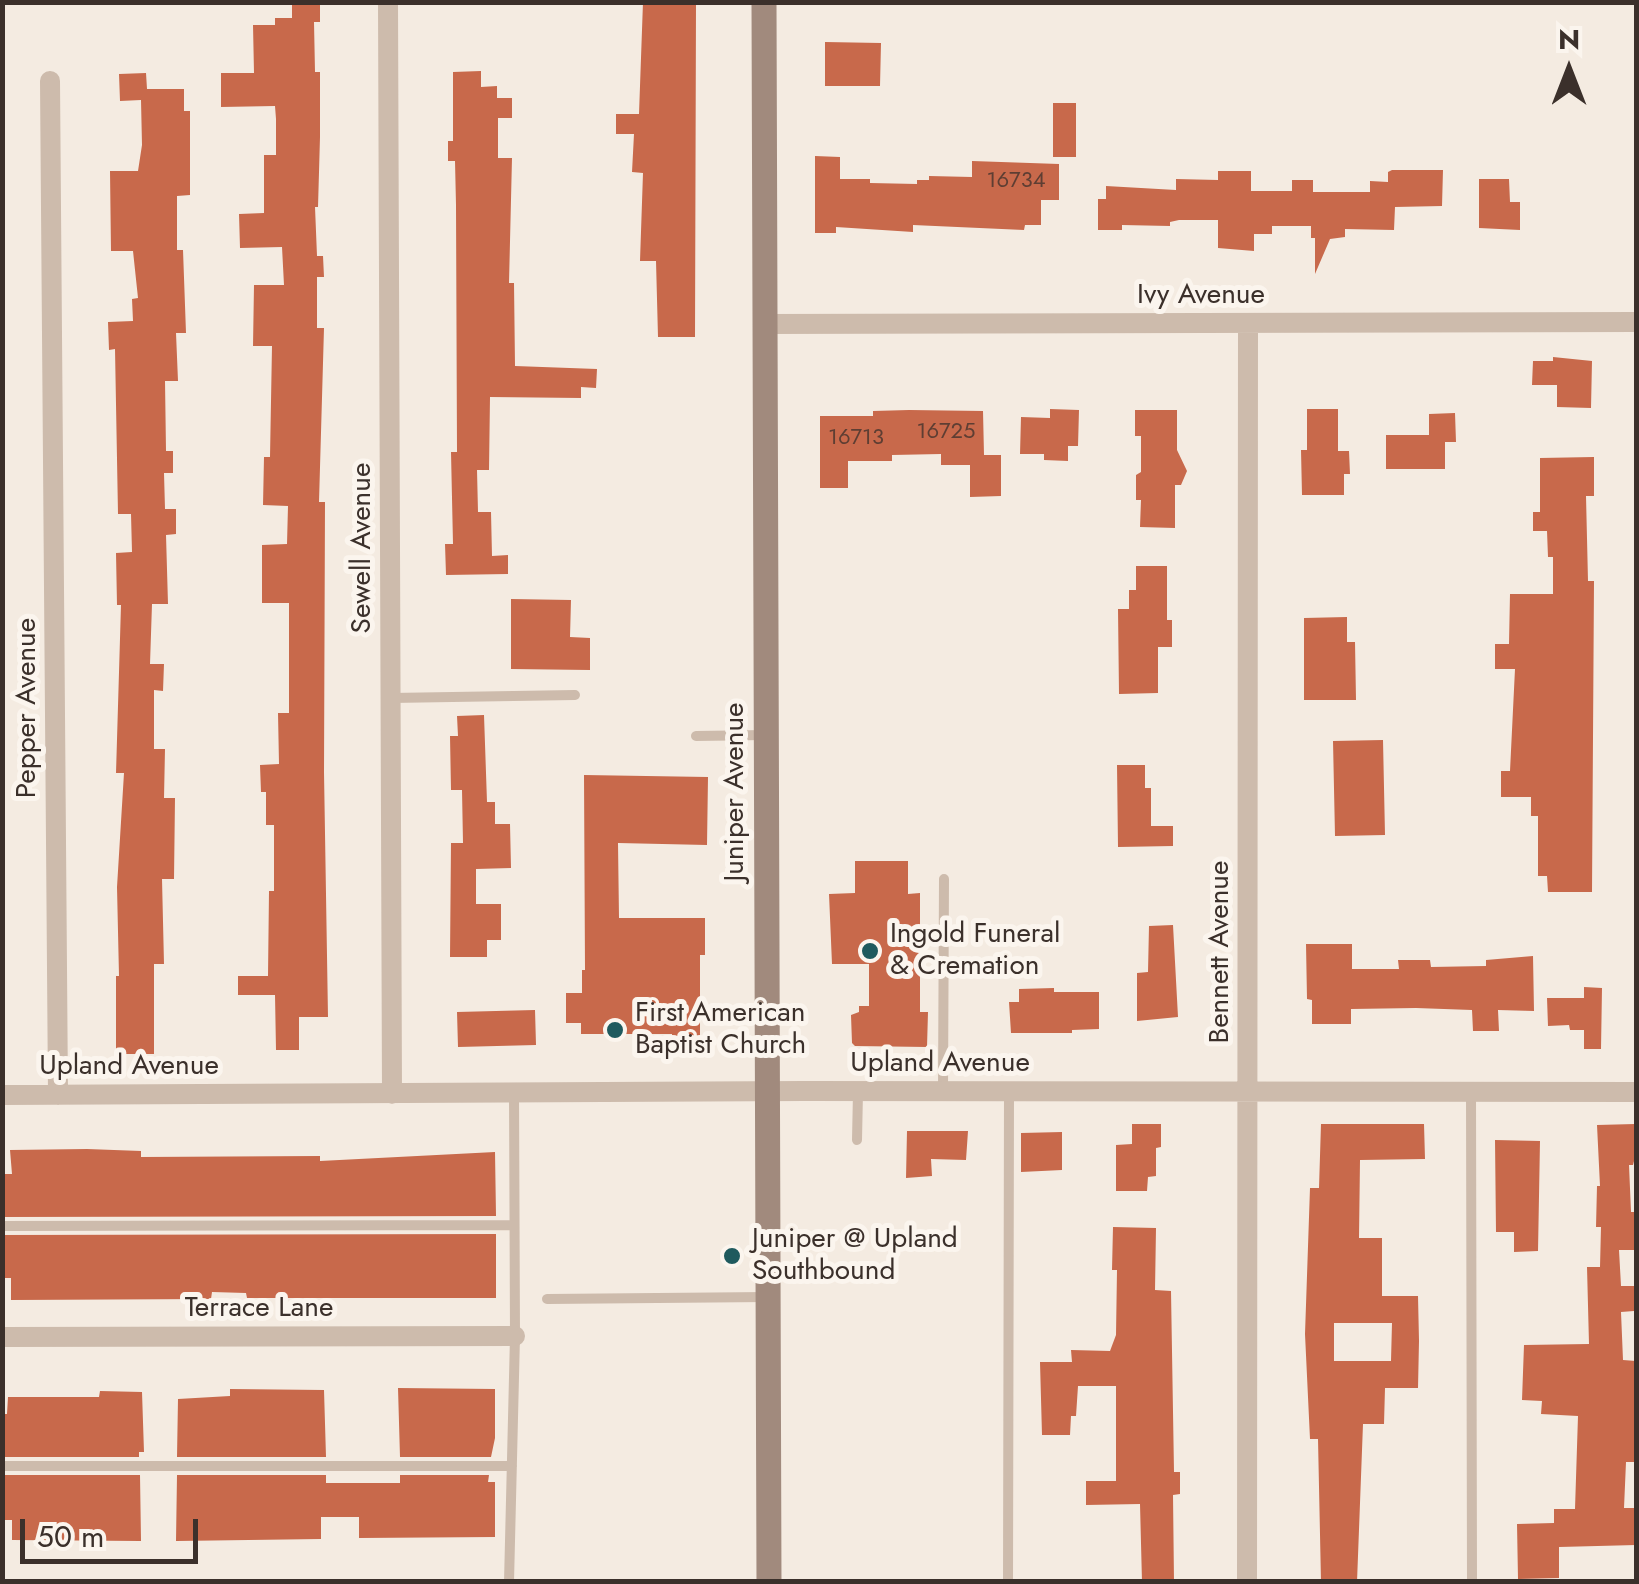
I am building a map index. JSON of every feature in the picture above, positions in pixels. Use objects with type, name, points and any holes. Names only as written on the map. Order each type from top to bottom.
[{"type":"street","name":"Sewell Avenue","points":[[388,2],[392,1094]]},
{"type":"street","name":"Juniper Avenue","points":[[764,2],[768,1582]]},
{"type":"street","name":"Pepper Avenue","points":[[50,81],[58,1095]]},
{"type":"street","name":"Ivy Avenue","points":[[765,324],[1636,322]]},
{"type":"street","name":"Bennett Avenue","points":[[1247,1582],[1248,323]]},
{"type":"street","name":"Upland Avenue","points":[[2,1096],[1636,1092]]},
{"type":"street","name":"Terrace Lane","points":[[2,1337],[515,1336]]},
{"type":"lane","points":[[391,698],[575,695]]},
{"type":"lane","points":[[696,736],[766,735]]},
{"type":"lane","points":[[943,1092],[944,879]]},
{"type":"lane","points":[[858,1092],[858,1140]]},
{"type":"lane","points":[[1008,1092],[1008,1582]]},
{"type":"lane","points":[[1471,1092],[1472,1582]]},
{"type":"lane","points":[[509,1582],[515,1336],[514,1093]]},
{"type":"lane","points":[[2,1226],[513,1225]]},
{"type":"lane","points":[[547,1299],[768,1296]]},
{"type":"lane","points":[[2,1466],[512,1466]]},
{"type":"building","points":[[292,2],[320,2],[320,22],[314,22],[315,72],[320,72],[315,207],[317,256],[323,256],[324,277],[317,277],[317,328],[324,328],[319,502],[325,502],[328,1017],[299,1017],[299,1050],[276,1050],[275,995],[238,995],[238,976],[268,976],[274,825],[266,825],[266,792],[261,792],[260,765],[279,764],[278,713],[289,713],[289,603],[262,603],[262,545],[287,544],[288,506],[263,505],[264,457],[270,457],[272,346],[253,346],[254,285],[284,285],[282,247],[240,248],[239,214],[264,213],[264,155],[276,155],[276,119],[275,106],[221,107],[221,73],[254,73],[253,25],[275,25],[275,18],[292,18]]},
{"type":"building","points":[[643,2],[696,3],[695,337],[658,337],[656,261],[640,261],[643,173],[632,172],[634,134],[616,134],[616,114],[639,114]]},
{"type":"building","points":[[825,42],[881,43],[880,86],[825,86]]},
{"type":"building","points":[[481,71],[481,87],[497,86],[497,98],[512,98],[512,118],[498,118],[498,158],[512,158],[509,283],[514,283],[515,366],[597,369],[596,388],[581,387],[581,398],[490,397],[489,470],[477,470],[478,512],[491,512],[492,556],[508,555],[508,574],[446,575],[445,544],[453,544],[451,452],[457,452],[455,161],[448,161],[448,141],[453,141],[453,72]]},
{"type":"building","points":[[146,73],[147,89],[184,89],[184,111],[190,111],[190,195],[177,196],[177,250],[183,250],[186,333],[176,333],[178,381],[165,381],[166,451],[173,451],[173,473],[164,473],[165,509],[176,509],[176,534],[166,535],[168,604],[152,604],[150,664],[164,664],[163,691],[154,690],[154,749],[165,749],[164,798],[175,798],[174,879],[162,879],[164,964],[154,964],[154,1054],[116,1054],[117,887],[124,773],[116,773],[121,605],[117,605],[116,553],[132,552],[131,514],[118,514],[115,349],[109,350],[108,322],[133,321],[132,299],[138,298],[133,251],[111,251],[110,171],[138,171],[141,100],[120,101],[119,74]]},
{"type":"building","points":[[1053,103],[1076,103],[1076,157],[1053,157]]},
{"type":"building","points":[[815,156],[840,157],[840,179],[870,179],[870,183],[917,184],[917,180],[929,180],[929,176],[972,177],[972,161],[1059,164],[1059,200],[1041,200],[1041,225],[1025,225],[1024,230],[913,225],[913,232],[836,227],[836,233],[815,233]]},
{"type":"building","points":[[1443,170],[1442,206],[1395,207],[1394,230],[1345,229],[1345,237],[1330,239],[1315,274],[1311,226],[1272,226],[1272,234],[1254,234],[1254,251],[1218,248],[1218,220],[1179,220],[1170,222],[1170,226],[1122,225],[1122,230],[1098,230],[1098,199],[1106,199],[1106,186],[1176,190],[1176,179],[1218,180],[1218,171],[1251,171],[1251,191],[1292,191],[1292,180],[1313,180],[1313,192],[1370,192],[1370,181],[1388,182],[1388,172]]},
{"type":"building","points":[[1479,179],[1509,179],[1510,202],[1520,202],[1520,230],[1479,228]]},
{"type":"building","points":[[1553,357],[1592,361],[1591,408],[1557,407],[1557,385],[1532,385],[1533,361],[1553,361]]},
{"type":"building","points":[[1050,409],[1079,410],[1078,446],[1068,446],[1068,461],[1044,460],[1044,454],[1020,454],[1021,417],[1050,418]]},
{"type":"building","points":[[1307,409],[1338,409],[1338,451],[1349,451],[1350,474],[1344,474],[1344,495],[1302,495],[1301,450],[1307,450]]},
{"type":"building","points":[[1135,410],[1177,410],[1177,450],[1187,471],[1181,485],[1175,485],[1175,528],[1140,527],[1141,500],[1136,500],[1136,475],[1141,472],[1141,436],[1135,436]]},
{"type":"building","points":[[873,411],[983,411],[984,455],[1001,455],[1001,496],[970,497],[970,465],[941,465],[941,454],[892,455],[892,461],[848,461],[848,488],[820,488],[820,416],[873,416]]},
{"type":"building","points":[[1455,413],[1456,442],[1445,442],[1445,469],[1386,469],[1386,435],[1429,435],[1429,414]]},
{"type":"building","points":[[1594,457],[1594,496],[1586,496],[1588,581],[1594,581],[1592,892],[1548,892],[1547,876],[1538,876],[1538,816],[1531,816],[1531,797],[1501,797],[1501,771],[1510,771],[1515,669],[1495,669],[1495,644],[1509,644],[1510,594],[1553,594],[1553,557],[1548,557],[1547,531],[1533,531],[1533,512],[1540,512],[1540,458]]},
{"type":"building","points":[[1136,566],[1167,566],[1167,620],[1172,620],[1172,647],[1158,647],[1158,693],[1119,694],[1118,609],[1129,609],[1129,590],[1136,590]]},
{"type":"building","points":[[511,599],[571,600],[570,637],[590,638],[590,670],[511,669]]},
{"type":"building","points":[[1347,617],[1347,642],[1355,642],[1356,700],[1304,700],[1304,618]]},
{"type":"building","points":[[484,715],[487,802],[495,802],[495,824],[510,824],[511,868],[476,869],[476,904],[501,904],[501,940],[487,940],[487,957],[450,957],[451,843],[463,843],[462,790],[451,790],[450,736],[458,736],[457,716]]},
{"type":"building","points":[[1383,740],[1385,835],[1335,836],[1333,741]]},
{"type":"building","points":[[1117,765],[1145,765],[1145,788],[1151,788],[1151,826],[1173,826],[1173,846],[1118,847]]},
{"type":"building","points":[[584,775],[708,777],[707,845],[618,843],[619,918],[705,918],[705,955],[700,955],[700,1043],[672,1043],[672,1034],[581,1034],[581,1023],[566,1023],[566,993],[582,993],[585,970]]},
{"type":"building","name":"Ingold Funeral & Cremation","points":[[855,861],[908,861],[908,894],[920,893],[920,1012],[928,1012],[927,1047],[852,1043],[851,1015],[859,1012],[859,1006],[869,1006],[869,964],[832,964],[829,894],[855,893]]},
{"type":"building","points":[[1173,925],[1178,1017],[1137,1021],[1137,973],[1148,972],[1149,926]]},
{"type":"building","points":[[1306,944],[1352,944],[1352,969],[1399,969],[1398,960],[1430,960],[1431,967],[1486,966],[1486,960],[1533,956],[1534,1011],[1498,1010],[1499,1031],[1473,1031],[1472,1010],[1351,1009],[1351,1024],[1312,1024],[1312,1000],[1307,999]]},
{"type":"building","points":[[1584,987],[1602,988],[1601,1049],[1584,1049],[1584,1030],[1570,1030],[1569,1025],[1548,1026],[1547,998],[1584,998]]},
{"type":"building","points":[[1054,988],[1054,992],[1099,992],[1099,1029],[1011,1033],[1009,1002],[1019,1002],[1019,989]]},
{"type":"building","points":[[535,1010],[536,1045],[458,1047],[457,1012]]},
{"type":"building","points":[[1132,1124],[1161,1124],[1156,1176],[1148,1177],[1147,1191],[1116,1191],[1116,1145],[1132,1144]]},
{"type":"building","points":[[1321,1124],[1424,1124],[1425,1159],[1360,1160],[1359,1238],[1382,1238],[1382,1296],[1418,1296],[1419,1341],[1418,1388],[1385,1388],[1384,1424],[1363,1424],[1357,1582],[1321,1582],[1318,1439],[1310,1439],[1305,1334],[1310,1188],[1319,1188]],"holes":[[[1334,1323],[1392,1323],[1391,1361],[1334,1361]]]},
{"type":"building","points":[[1635,1124],[1636,1153],[1633,1165],[1629,1165],[1634,1250],[1619,1250],[1621,1286],[1634,1286],[1634,1311],[1621,1312],[1623,1360],[1636,1361],[1634,1462],[1626,1462],[1624,1508],[1636,1508],[1636,1545],[1559,1547],[1559,1578],[1518,1579],[1517,1524],[1554,1523],[1554,1509],[1575,1509],[1578,1416],[1541,1414],[1542,1401],[1522,1400],[1524,1345],[1589,1344],[1587,1267],[1600,1267],[1601,1227],[1596,1227],[1600,1186],[1597,1125]]},
{"type":"building","points":[[907,1131],[968,1131],[966,1160],[931,1159],[932,1176],[906,1178]]},
{"type":"building","points":[[1062,1132],[1062,1170],[1021,1172],[1021,1133]]},
{"type":"building","points":[[1495,1140],[1540,1141],[1538,1251],[1514,1252],[1514,1232],[1496,1232]]},
{"type":"building","points":[[10,1150],[141,1151],[141,1157],[320,1156],[320,1161],[495,1152],[496,1216],[2,1217],[2,1174],[12,1174]]},
{"type":"building","points":[[1113,1227],[1156,1228],[1155,1290],[1171,1291],[1174,1472],[1180,1472],[1180,1494],[1173,1495],[1174,1582],[1142,1582],[1140,1504],[1086,1505],[1086,1481],[1116,1481],[1116,1386],[1078,1386],[1070,1435],[1042,1435],[1040,1362],[1072,1362],[1071,1350],[1110,1351],[1116,1335]]},
{"type":"building","points":[[496,1234],[496,1298],[247,1298],[246,1293],[212,1292],[211,1299],[11,1300],[11,1278],[2,1278],[2,1235]]},
{"type":"building","points":[[398,1388],[495,1389],[491,1457],[400,1457]]},
{"type":"building","points":[[230,1389],[324,1390],[326,1457],[177,1457],[178,1399],[230,1396]]},
{"type":"building","points":[[100,1391],[142,1392],[144,1452],[139,1452],[139,1457],[2,1457],[2,1414],[7,1414],[8,1397],[99,1397]]},
{"type":"building","points":[[2,1475],[140,1475],[141,1541],[12,1540],[12,1520],[2,1520]]},
{"type":"building","points":[[177,1475],[326,1475],[326,1483],[400,1483],[400,1475],[489,1475],[488,1482],[495,1482],[495,1537],[359,1538],[359,1517],[321,1517],[321,1539],[176,1541]]},
{"type":"place","name":"Ingold Funeral & Cremation","points":[[870,951]]},
{"type":"place","name":"First American Baptist Church","points":[[615,1030]]},
{"type":"place","name":"Juniper @ Upland Southbound","points":[[732,1256]]}]
